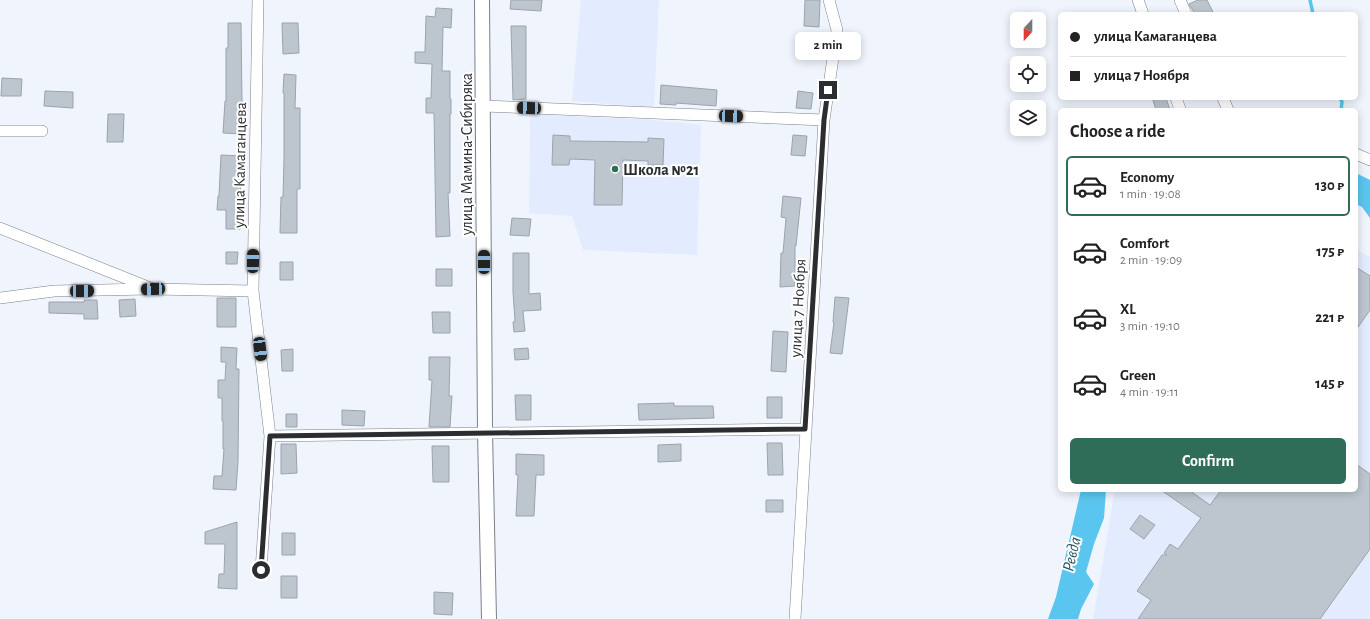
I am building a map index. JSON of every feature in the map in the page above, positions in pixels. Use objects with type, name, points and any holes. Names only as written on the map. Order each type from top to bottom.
[{"type":"street","name":"улица Камаганцева","points":[[258,0],[253,291],[270,436],[261,570]]},
{"type":"street","name":"улица Мамина-Сибиряка","points":[[482,0],[484,432],[489,619]]},
{"type":"street","name":"улица 7 Ноября","points":[[795,619],[824,120],[837,30],[829,0]]},
{"type":"street","points":[[1138,0],[1143,12]]},
{"type":"street","points":[[1180,0],[1185,12]]},
{"type":"street","points":[[483,106],[824,120]]},
{"type":"street","points":[[0,132],[42,131]]},
{"type":"street","points":[[1358,155],[1370,160]]},
{"type":"street","points":[[0,228],[153,289]]},
{"type":"street","points":[[0,298],[54,291],[153,289],[253,291]]},
{"type":"street","points":[[270,436],[805,429]]},
{"type":"shaded area","points":[[581,0],[659,0],[654,108],[572,101]]},
{"type":"shaded area","name":"Школа №21","points":[[530,114],[655,120],[701,125],[697,255],[583,250],[572,216],[529,213]]},
{"type":"shaded area","points":[[1358,250],[1370,257],[1370,619],[1093,619],[1115,492],[1358,492]]},
{"type":"water","points":[[1358,174],[1370,180],[1370,218],[1362,207],[1358,205]]},
{"type":"water","name":"Ревда","points":[[1081,492],[1106,492],[1104,518],[1094,544],[1086,572],[1094,584],[1081,609],[1078,619],[1048,619],[1056,597]]},
{"type":"building","points":[[511,0],[542,0],[541,11],[510,9]]},
{"type":"building","points":[[805,0],[820,0],[819,27],[804,26]]},
{"type":"building","points":[[1198,0],[1207,0],[1213,12],[1194,12],[1189,4]]},
{"type":"building","points":[[436,8],[452,9],[451,28],[443,27],[442,71],[450,71],[450,193],[448,193],[450,236],[436,237],[434,113],[426,113],[426,98],[431,98],[432,64],[415,63],[415,52],[425,52],[426,16],[435,17]]},
{"type":"building","points":[[228,23],[241,23],[242,102],[244,102],[243,134],[223,133],[226,101],[226,48],[228,48]]},
{"type":"building","points":[[282,23],[298,23],[299,53],[283,54]]},
{"type":"building","points":[[511,26],[526,26],[526,99],[513,100]]},
{"type":"building","points":[[284,74],[296,75],[295,108],[300,108],[300,189],[297,189],[297,233],[280,233],[284,158]]},
{"type":"building","points":[[2,78],[22,79],[21,96],[1,96]]},
{"type":"building","points":[[661,85],[717,90],[716,106],[676,103],[676,105],[660,104]]},
{"type":"building","points":[[45,91],[73,92],[73,108],[44,106]]},
{"type":"building","points":[[798,91],[813,93],[811,109],[796,108]]},
{"type":"building","points":[[1153,100],[1167,100],[1169,108],[1155,108]]},
{"type":"building","points":[[108,114],[124,114],[123,142],[107,142]]},
{"type":"building","points":[[553,135],[570,136],[570,141],[648,142],[648,138],[664,139],[663,165],[648,165],[648,161],[623,160],[622,205],[594,205],[595,160],[570,159],[569,165],[552,165]]},
{"type":"building","points":[[793,135],[807,136],[805,156],[791,155]]},
{"type":"building","points":[[221,155],[241,156],[240,229],[226,229],[226,210],[217,210]]},
{"type":"building","points":[[783,196],[801,198],[795,246],[795,286],[780,287],[781,253],[783,253],[786,218],[781,217]]},
{"type":"building","points":[[512,218],[531,219],[529,236],[510,235]]},
{"type":"building","points":[[226,252],[238,252],[237,264],[226,264]]},
{"type":"building","points":[[513,253],[529,253],[529,294],[540,293],[541,310],[523,311],[525,331],[514,332],[513,322],[515,321]]},
{"type":"building","points":[[280,262],[293,262],[293,280],[280,280]]},
{"type":"building","points":[[1358,268],[1370,276],[1370,310],[1358,327]]},
{"type":"building","points":[[436,269],[452,269],[452,286],[436,286]]},
{"type":"building","points":[[835,297],[849,298],[842,354],[830,353],[834,322]]},
{"type":"building","points":[[217,298],[236,298],[236,327],[217,327]]},
{"type":"building","points":[[135,299],[136,316],[120,317],[119,300]]},
{"type":"building","points":[[84,300],[97,300],[98,319],[84,319],[84,314],[49,313],[49,302],[84,302]]},
{"type":"building","points":[[432,312],[450,312],[450,333],[433,333]]},
{"type":"building","points":[[773,331],[788,332],[786,372],[771,371]]},
{"type":"building","points":[[221,347],[237,348],[236,369],[239,369],[238,462],[236,490],[213,489],[214,476],[222,476],[224,449],[222,398],[218,398],[218,380],[225,380],[226,362],[221,362]]},
{"type":"building","points":[[528,348],[529,359],[515,360],[514,349]]},
{"type":"building","points":[[293,349],[293,371],[282,371],[281,350]]},
{"type":"building","points":[[429,357],[450,357],[449,396],[452,396],[450,427],[429,427],[432,380],[429,380]]},
{"type":"building","points":[[515,395],[531,395],[531,420],[516,420]]},
{"type":"building","points":[[767,397],[782,397],[782,418],[767,418]]},
{"type":"building","points":[[674,403],[674,406],[713,406],[714,418],[639,420],[638,404]]},
{"type":"building","points":[[342,410],[365,411],[364,426],[342,425]]},
{"type":"building","points":[[286,414],[297,414],[297,427],[286,427]]},
{"type":"building","points":[[767,443],[782,443],[783,475],[768,475]]},
{"type":"building","points":[[281,444],[296,444],[297,473],[281,474]]},
{"type":"building","points":[[681,444],[681,461],[658,462],[658,445]]},
{"type":"building","points":[[432,446],[449,446],[449,482],[433,482]]},
{"type":"building","points":[[516,454],[544,455],[544,475],[536,475],[534,516],[516,516],[518,475],[516,475]]},
{"type":"building","points":[[1358,465],[1370,474],[1370,549],[1320,619],[1138,619],[1151,600],[1137,591],[1162,555],[1167,555],[1164,553],[1170,544],[1178,549],[1201,518],[1164,492],[1192,492],[1210,505],[1220,492],[1358,492]]},
{"type":"building","points":[[766,500],[783,500],[783,512],[766,512]]},
{"type":"building","points":[[1140,515],[1155,525],[1144,539],[1130,529]]},
{"type":"building","points":[[237,522],[237,589],[218,588],[219,574],[224,574],[225,544],[205,544],[205,532]]},
{"type":"building","points":[[282,533],[295,533],[295,555],[282,555]]},
{"type":"building","points":[[281,576],[297,576],[297,598],[281,598]]},
{"type":"building","points":[[434,592],[453,593],[452,615],[434,614]]},
{"type":"waterway","points":[[1310,0],[1313,12]]},
{"type":"waterway","points":[[1341,100],[1341,108]]},
{"type":"place","name":"Школа №21","points":[[615,169]]},
{"type":"route","points":[[261,570],[270,436],[805,429],[824,120],[828,90]]}]
